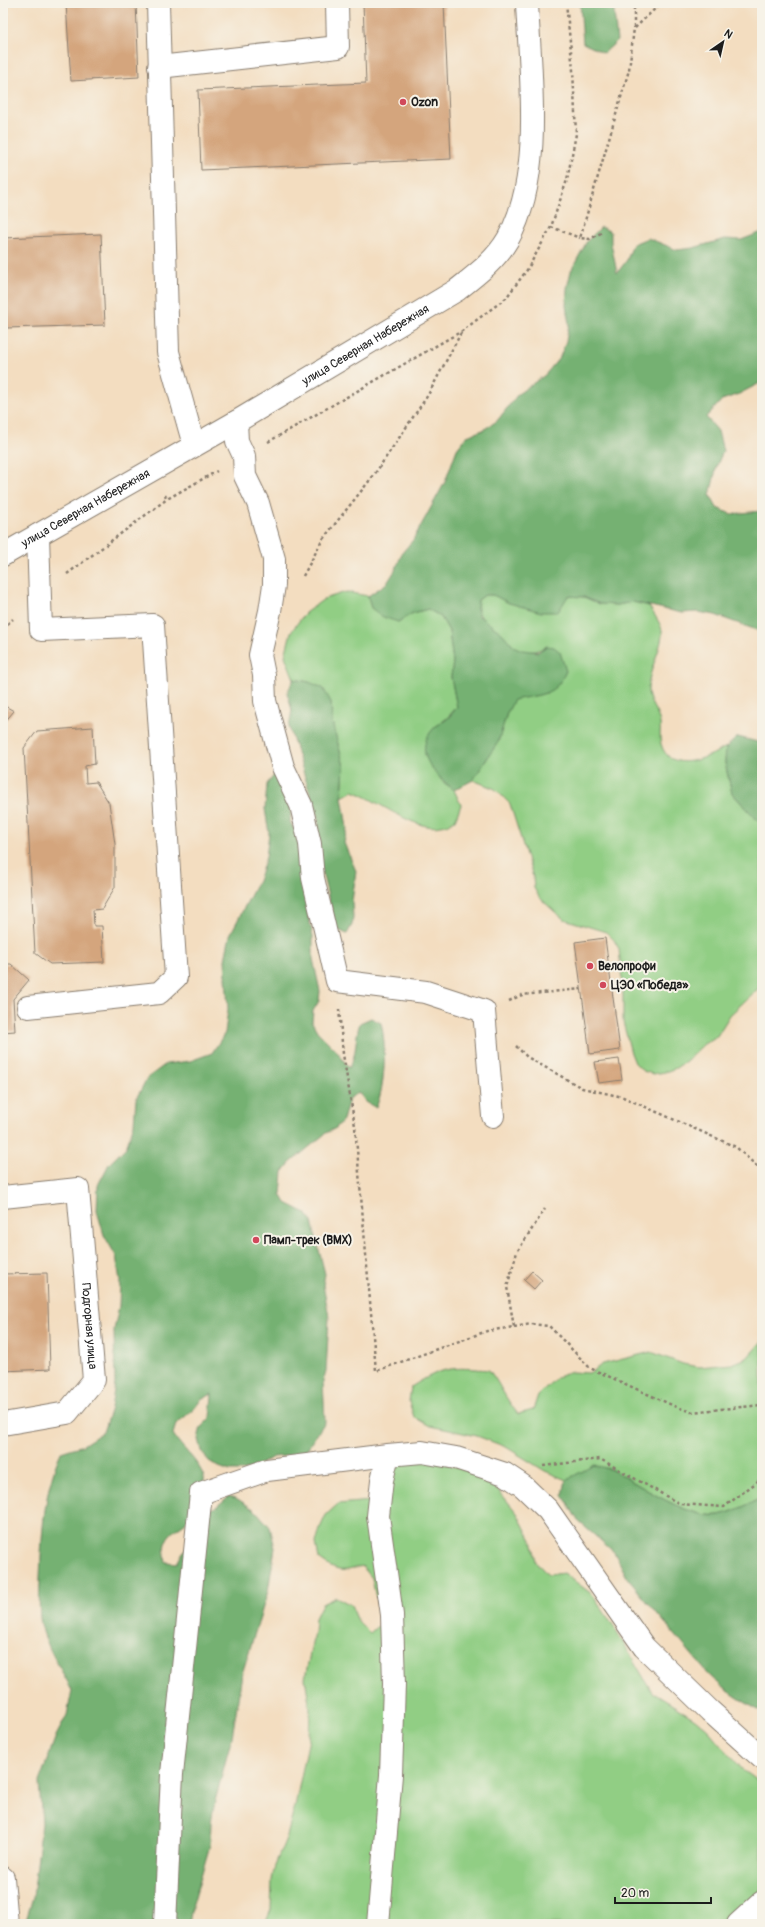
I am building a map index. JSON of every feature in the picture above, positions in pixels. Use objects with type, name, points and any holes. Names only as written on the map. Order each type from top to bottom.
[{"type":"street","points":[[158,3],[168,352],[194,445]]},
{"type":"street","points":[[159,67],[338,47],[337,3]]},
{"type":"street","name":"улица Северная Набережная","points":[[3,555],[236,422],[457,290],[479,273],[497,254],[508,239],[523,199],[529,175],[532,150],[532,126],[527,3]]},
{"type":"street","points":[[236,422],[237,441],[244,456],[246,476],[258,503],[274,559],[274,585],[260,655],[264,675],[265,700],[283,767],[301,805],[310,844],[313,878],[337,981],[426,992],[484,1011],[493,1116]]},
{"type":"street","points":[[28,1006],[159,993],[176,977],[153,625],[41,630],[38,535]]},
{"type":"street","name":"Подгорная улица","points":[[3,1197],[78,1189],[94,1380],[67,1413],[3,1424]]},
{"type":"street","points":[[164,1924],[172,1774],[202,1493],[268,1470],[422,1452],[456,1458],[505,1474],[523,1486],[548,1510],[644,1647],[710,1711],[762,1758]]},
{"type":"street","points":[[378,1924],[391,1775],[394,1684],[392,1615],[378,1516],[382,1480],[388,1455]]},
{"type":"street","points":[[3,1878],[7,1924]]},
{"type":"street","points":[[738,1924],[762,1902]]},
{"type":"path","points":[[580,238],[628,70],[634,28],[634,3]]},
{"type":"path","points":[[634,28],[661,3]]},
{"type":"path","points":[[551,227],[580,238],[590,238],[601,233]]},
{"type":"path","points":[[301,580],[323,539],[374,475],[428,394],[462,331]]},
{"type":"path","points":[[3,628],[40,594],[167,499]]},
{"type":"path","points":[[337,981],[343,1054],[355,1126],[376,1371],[487,1331],[531,1324],[549,1326],[590,1368],[674,1406],[692,1412],[762,1406]]},
{"type":"path","points":[[581,989],[522,995],[484,1011],[527,1057],[582,1088],[623,1097],[736,1146],[762,1171]]},
{"type":"path","points":[[514,1327],[506,1286],[517,1252],[545,1210]]},
{"type":"path","points":[[505,1474],[539,1467],[600,1459],[680,1504],[724,1507],[762,1478]]},
{"type":"green space","points":[[580,3],[613,3],[617,41],[604,53],[583,43]]},
{"type":"green space","points":[[601,227],[611,232],[611,243],[617,273],[627,260],[633,244],[648,238],[677,250],[693,248],[725,239],[741,240],[762,232],[762,382],[737,395],[722,400],[706,417],[718,431],[723,451],[717,465],[710,495],[717,508],[731,514],[762,511],[762,632],[715,615],[698,612],[682,613],[633,602],[617,605],[600,604],[584,597],[568,596],[558,612],[541,612],[509,603],[493,595],[485,595],[478,600],[477,608],[479,616],[503,634],[513,646],[522,650],[538,652],[547,646],[554,647],[560,652],[566,671],[557,686],[552,690],[539,695],[514,700],[507,713],[498,742],[473,780],[454,790],[433,770],[425,754],[427,737],[434,728],[447,719],[457,707],[451,677],[453,662],[449,631],[441,617],[428,609],[413,613],[398,622],[383,617],[371,608],[368,596],[387,583],[396,569],[402,553],[413,540],[445,482],[457,449],[467,436],[483,430],[497,421],[518,394],[545,375],[560,357],[566,341],[569,324],[566,306],[567,288],[571,271],[587,241]]},
{"type":"green space","points":[[346,592],[368,596],[371,608],[398,622],[413,613],[428,609],[441,617],[449,631],[453,662],[451,677],[457,707],[447,718],[434,728],[426,741],[425,756],[442,781],[454,790],[461,805],[455,820],[447,825],[431,827],[408,820],[353,791],[342,797],[344,766],[332,722],[331,702],[309,682],[294,679],[285,656],[291,632],[305,613],[324,599]]},
{"type":"green space","points":[[485,595],[494,595],[509,603],[567,596],[584,597],[600,604],[617,605],[633,602],[649,606],[662,630],[661,643],[648,684],[650,700],[659,719],[661,744],[666,753],[672,759],[681,761],[690,761],[710,756],[726,747],[725,763],[732,793],[762,825],[762,985],[730,1015],[717,1036],[704,1044],[676,1068],[653,1074],[643,1071],[635,1063],[623,1022],[623,992],[619,949],[614,940],[606,932],[564,919],[539,897],[534,888],[533,877],[510,804],[495,789],[473,780],[498,742],[507,713],[514,699],[547,693],[547,646],[535,651],[522,651],[512,646],[503,635],[484,620],[478,612],[478,600]]},
{"type":"green space","points":[[294,679],[309,682],[323,688],[331,702],[332,722],[344,766],[342,797],[347,828],[344,843],[356,871],[352,902],[352,925],[347,934],[336,929],[315,843],[319,831],[318,818],[289,727],[292,710],[287,693]]},
{"type":"green space","points":[[738,737],[762,743],[762,825],[732,793],[725,763],[726,747]]},
{"type":"green space","points":[[276,773],[292,800],[290,822],[301,841],[309,872],[308,915],[313,936],[313,959],[320,991],[319,1001],[313,1011],[312,1022],[317,1031],[337,1051],[349,1068],[354,1057],[360,1023],[371,1018],[381,1023],[384,1043],[383,1078],[376,1108],[366,1102],[358,1092],[349,1099],[343,1120],[336,1128],[326,1133],[290,1163],[283,1172],[281,1194],[286,1203],[306,1213],[312,1222],[325,1274],[323,1285],[329,1317],[326,1371],[323,1381],[325,1422],[307,1449],[297,1455],[273,1457],[253,1468],[242,1471],[230,1471],[219,1467],[209,1461],[201,1451],[198,1439],[201,1427],[210,1418],[212,1394],[201,1400],[194,1409],[176,1424],[173,1434],[198,1465],[204,1477],[204,1481],[199,1499],[191,1516],[185,1523],[170,1534],[165,1543],[164,1548],[166,1562],[177,1563],[183,1552],[192,1545],[205,1511],[216,1507],[229,1496],[236,1498],[255,1510],[270,1527],[275,1548],[268,1591],[242,1674],[232,1737],[215,1801],[211,1823],[210,1845],[192,1907],[189,1924],[25,1924],[33,1897],[42,1823],[39,1782],[56,1736],[67,1715],[72,1690],[46,1641],[40,1618],[39,1601],[44,1514],[50,1483],[61,1452],[83,1445],[103,1432],[111,1408],[115,1384],[114,1330],[119,1306],[120,1281],[116,1256],[104,1235],[97,1211],[98,1185],[109,1164],[126,1147],[134,1124],[136,1099],[147,1078],[166,1064],[190,1061],[212,1053],[225,1033],[228,1009],[225,960],[230,935],[258,881],[266,857],[269,833],[265,809],[267,784]]},
{"type":"green space","points":[[762,1341],[762,1498],[725,1514],[707,1515],[679,1507],[606,1468],[594,1466],[566,1480],[545,1471],[506,1447],[477,1436],[430,1426],[414,1417],[409,1402],[411,1387],[432,1375],[448,1370],[465,1368],[489,1370],[518,1414],[533,1410],[538,1395],[557,1377],[572,1372],[589,1373],[603,1364],[651,1352],[683,1364],[699,1367],[732,1364],[747,1358]]},
{"type":"green space","points":[[409,1452],[482,1475],[495,1486],[517,1513],[533,1544],[536,1562],[548,1575],[564,1573],[593,1595],[617,1632],[652,1692],[695,1719],[708,1730],[742,1769],[762,1784],[762,1924],[265,1924],[271,1910],[272,1880],[275,1865],[287,1836],[309,1739],[310,1708],[305,1678],[314,1633],[315,1618],[322,1604],[336,1597],[351,1605],[358,1621],[370,1633],[381,1623],[372,1578],[362,1566],[349,1570],[339,1570],[330,1567],[319,1559],[316,1543],[320,1528],[326,1515],[338,1504],[370,1501],[385,1474]]},
{"type":"green space","points":[[594,1465],[612,1470],[679,1507],[707,1515],[725,1514],[762,1498],[762,1712],[721,1686],[709,1675],[628,1579],[614,1552],[578,1521],[563,1495],[566,1480]]},
{"type":"building","points":[[66,3],[136,3],[139,77],[71,81]]},
{"type":"building","points":[[363,3],[444,3],[451,159],[201,170],[198,90],[366,83]]},
{"type":"building","points":[[101,234],[105,325],[6,328],[3,238]]},
{"type":"building","points":[[3,705],[14,711],[3,724]]},
{"type":"building","points":[[93,727],[95,764],[85,766],[86,783],[96,782],[109,803],[115,844],[115,887],[102,909],[93,910],[94,926],[102,926],[104,962],[50,964],[35,953],[24,748],[37,731]]},
{"type":"building","name":"ЦЭО «Победа»","points":[[605,938],[620,1050],[590,1054],[575,942]]},
{"type":"building","points":[[3,964],[11,964],[29,980],[13,999],[15,1031],[3,1032]]},
{"type":"building","points":[[619,1059],[622,1080],[599,1083],[595,1062]]},
{"type":"building","points":[[532,1271],[542,1280],[534,1289],[524,1280]]},
{"type":"building","points":[[47,1273],[50,1369],[3,1371],[3,1274]]},
{"type":"place","name":"Ozon","points":[[403,102]]},
{"type":"place","name":"Велопрофи","points":[[590,966]]},
{"type":"place","name":"ЦЭО «Победа»","points":[[603,985]]},
{"type":"place","name":"Памп-трек (BMX)","points":[[256,1240]]}]
